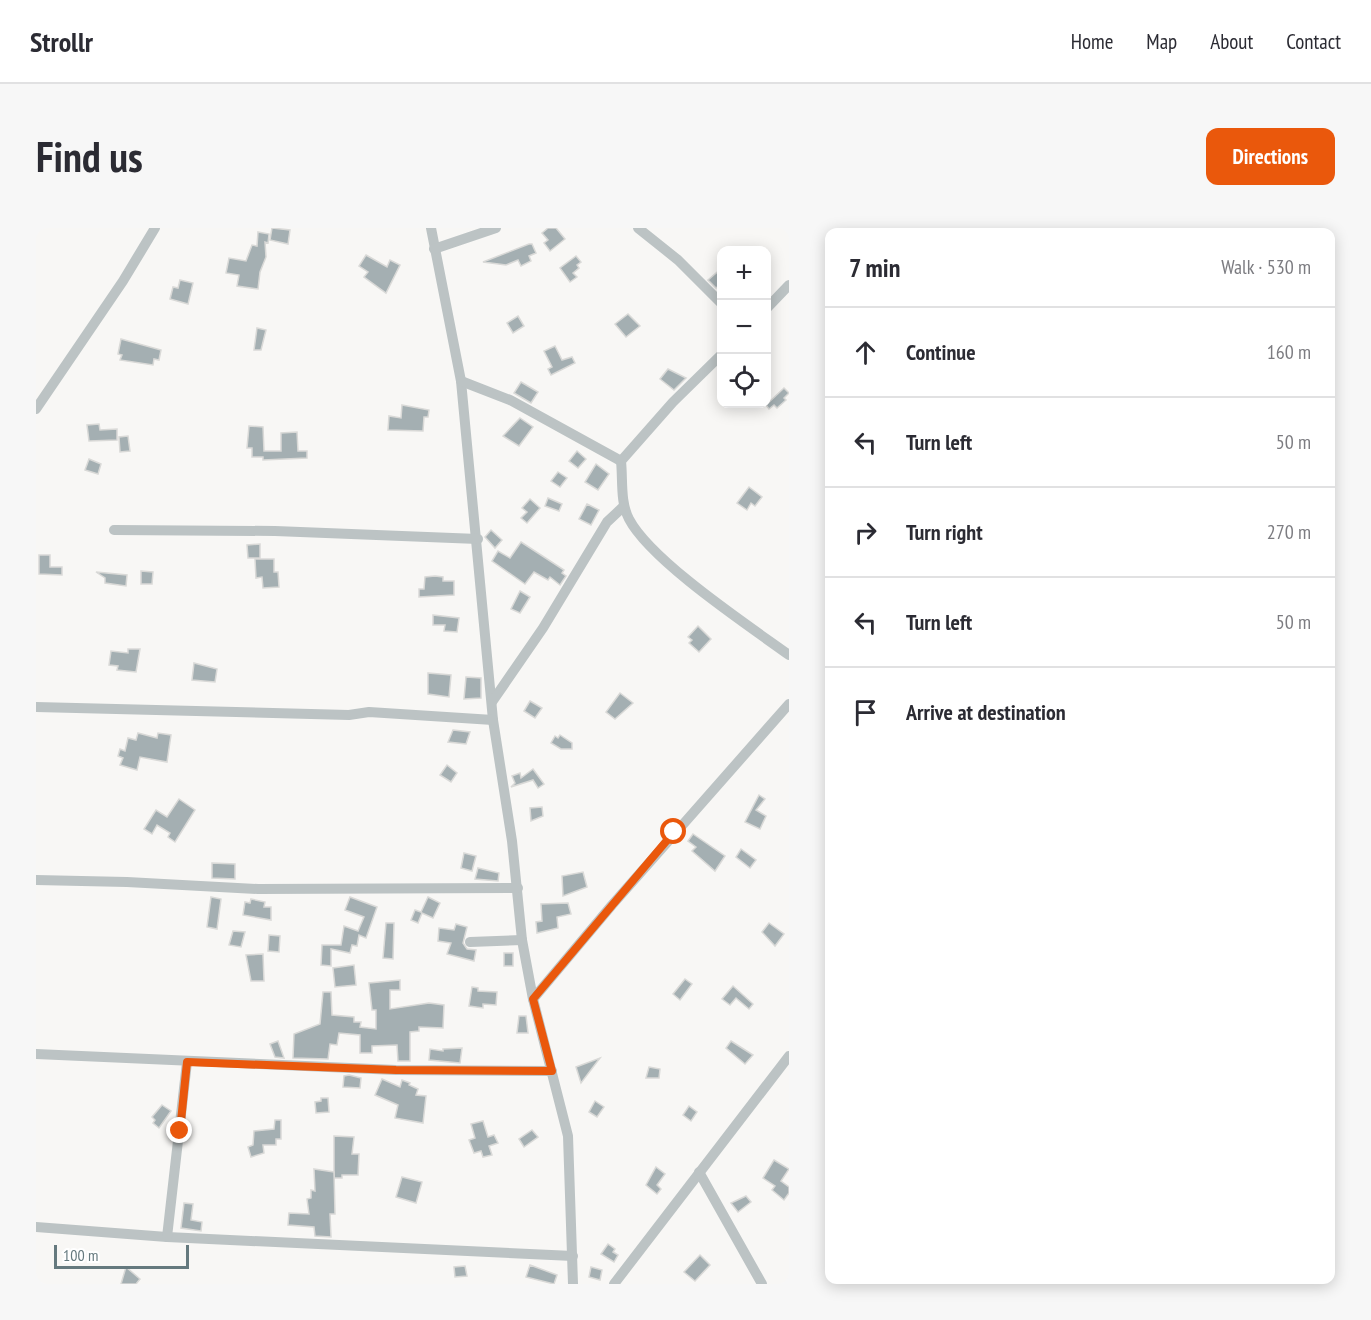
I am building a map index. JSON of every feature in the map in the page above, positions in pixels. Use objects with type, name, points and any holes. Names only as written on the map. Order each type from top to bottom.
[{"type":"street","points":[[36,409],[123,281],[155,228]]},
{"type":"street","points":[[431,228],[461,381],[492,702],[518,888],[522,940],[533,999],[568,1136],[573,1284]]},
{"type":"street","points":[[434,249],[496,228]]},
{"type":"street","points":[[638,228],[678,260],[718,300]]},
{"type":"street","points":[[771,304],[789,285]]},
{"type":"street","points":[[717,359],[673,402],[621,461],[624,506],[638,532],[662,557],[717,602],[789,655]]},
{"type":"street","points":[[461,381],[510,400],[621,461]]},
{"type":"street","points":[[492,702],[543,628],[607,522],[624,506]]},
{"type":"street","points":[[114,530],[275,531],[478,539]]},
{"type":"street","points":[[533,999],[612,905],[789,704]]},
{"type":"street","points":[[36,707],[213,713],[349,715],[369,712],[494,720]]},
{"type":"street","points":[[36,880],[258,889],[518,888]]},
{"type":"street","points":[[470,942],[522,940]]},
{"type":"street","points":[[36,1053],[187,1062],[396,1070],[552,1071]]},
{"type":"street","points":[[614,1284],[789,1056]]},
{"type":"street","points":[[167,1237],[187,1062]]},
{"type":"street","points":[[699,1172],[762,1284]]},
{"type":"street","points":[[36,1227],[167,1237],[573,1256]]},
{"type":"building","points":[[272,228],[290,230],[288,244],[270,240]]},
{"type":"building","points":[[548,228],[556,228],[565,239],[550,251],[544,243],[548,240],[542,233]]},
{"type":"building","points":[[258,232],[269,234],[268,243],[265,242],[266,257],[260,272],[258,289],[237,286],[239,275],[226,273],[229,258],[246,261],[252,245],[257,246]]},
{"type":"building","points":[[532,244],[536,253],[529,256],[531,261],[521,266],[518,260],[506,265],[483,262]]},
{"type":"building","points":[[366,255],[387,267],[390,260],[400,265],[386,293],[364,277],[368,272],[359,266]]},
{"type":"building","points":[[576,256],[581,262],[577,265],[579,268],[573,273],[577,277],[570,282],[560,268]]},
{"type":"building","points":[[717,272],[717,287],[708,280]]},
{"type":"building","points":[[180,280],[193,283],[188,304],[170,299],[173,287],[178,288]]},
{"type":"building","points":[[628,314],[640,326],[626,337],[615,324]]},
{"type":"building","points":[[518,316],[524,326],[513,333],[507,323]]},
{"type":"building","points":[[257,328],[266,330],[261,350],[254,350]]},
{"type":"building","points":[[121,339],[161,350],[159,360],[154,359],[153,365],[120,360],[122,355],[118,354]]},
{"type":"building","points":[[555,346],[562,360],[572,357],[575,363],[551,375],[548,369],[552,367],[544,351]]},
{"type":"building","points":[[668,369],[686,378],[674,390],[660,379]]},
{"type":"building","points":[[521,382],[538,392],[531,403],[514,393]]},
{"type":"building","points":[[784,388],[789,393],[784,398],[786,400],[777,408],[774,405],[771,407],[771,400]]},
{"type":"building","points":[[402,405],[429,410],[428,417],[424,417],[423,431],[388,430],[389,416],[401,418]]},
{"type":"building","points":[[520,418],[533,427],[519,446],[503,436]]},
{"type":"building","points":[[99,424],[100,430],[117,429],[117,440],[89,441],[87,425]]},
{"type":"building","points":[[249,426],[263,427],[264,451],[281,451],[281,433],[297,432],[298,451],[307,451],[307,458],[263,460],[263,457],[252,457],[252,448],[247,448]]},
{"type":"building","points":[[128,436],[130,451],[120,452],[119,437]]},
{"type":"building","points":[[577,451],[586,459],[578,468],[569,461]]},
{"type":"building","points":[[89,459],[101,464],[98,474],[85,470]]},
{"type":"building","points":[[596,464],[609,474],[598,490],[585,482]]},
{"type":"building","points":[[558,472],[567,478],[560,487],[551,481]]},
{"type":"building","points":[[749,487],[762,497],[755,506],[751,503],[747,510],[737,503]]},
{"type":"building","points":[[548,498],[562,504],[559,511],[545,506]]},
{"type":"building","points":[[530,499],[540,508],[527,523],[521,518],[527,512],[522,508]]},
{"type":"building","points":[[587,504],[599,510],[591,525],[579,519]]},
{"type":"building","points":[[491,530],[502,540],[495,548],[485,537]]},
{"type":"building","points":[[521,542],[564,570],[562,573],[566,576],[560,585],[550,577],[548,580],[534,572],[525,584],[492,561],[498,551],[510,558]]},
{"type":"building","points":[[260,544],[260,558],[248,558],[247,545]]},
{"type":"building","points":[[39,555],[50,555],[50,567],[62,567],[62,575],[39,574]]},
{"type":"building","points":[[255,559],[274,559],[274,572],[278,572],[279,587],[263,588],[262,577],[256,578]]},
{"type":"building","points":[[141,571],[153,572],[152,584],[141,584]]},
{"type":"building","points":[[96,572],[127,575],[126,586],[105,583],[105,578]]},
{"type":"building","points":[[425,577],[443,577],[443,581],[454,581],[454,595],[419,597],[419,589],[424,589]]},
{"type":"building","points":[[520,591],[530,597],[520,613],[511,609]]},
{"type":"building","points":[[433,615],[459,618],[457,632],[444,631],[445,625],[433,625]]},
{"type":"building","points":[[698,626],[711,639],[699,652],[689,643],[692,640],[688,637]]},
{"type":"building","points":[[128,649],[140,649],[136,672],[117,670],[118,666],[109,665],[111,651],[128,653]]},
{"type":"building","points":[[194,663],[217,669],[215,682],[192,680]]},
{"type":"building","points":[[428,673],[451,675],[449,697],[428,694]]},
{"type":"building","points":[[466,677],[481,678],[481,698],[464,699]]},
{"type":"building","points":[[620,693],[633,703],[615,719],[606,712]]},
{"type":"building","points":[[530,701],[542,708],[535,718],[524,711]]},
{"type":"building","points":[[453,730],[470,732],[466,744],[448,742]]},
{"type":"building","points":[[138,733],[157,738],[158,733],[171,735],[167,762],[140,757],[137,770],[120,765],[123,758],[118,756],[120,749],[125,751],[128,738],[136,740]]},
{"type":"building","points":[[560,735],[572,743],[572,749],[561,749],[551,743],[555,736],[558,738]]},
{"type":"building","points":[[447,765],[457,773],[451,782],[440,775]]},
{"type":"building","points":[[533,769],[544,784],[538,788],[533,780],[511,787],[515,783],[512,776],[520,773],[521,778]]},
{"type":"building","points":[[759,795],[765,799],[756,810],[766,816],[760,829],[745,822]]},
{"type":"building","points":[[179,799],[195,810],[175,842],[168,837],[170,833],[157,825],[152,834],[144,829],[156,810],[167,817]]},
{"type":"building","points":[[542,807],[543,816],[531,821],[530,808]]},
{"type":"building","points":[[693,834],[725,856],[715,871],[692,851],[696,847],[688,841]]},
{"type":"building","points":[[741,849],[756,860],[750,868],[736,857]]},
{"type":"building","points":[[464,853],[476,856],[472,871],[461,868]]},
{"type":"building","points":[[212,863],[235,864],[235,879],[212,878]]},
{"type":"building","points":[[478,868],[499,873],[498,881],[475,879]]},
{"type":"building","points":[[583,872],[587,887],[563,896],[562,876]]},
{"type":"building","points":[[211,897],[221,899],[217,929],[207,927]]},
{"type":"building","points":[[350,897],[377,907],[366,938],[359,935],[357,946],[352,945],[350,953],[331,949],[331,966],[321,965],[322,945],[341,945],[344,926],[358,931],[364,917],[345,910]]},
{"type":"building","points":[[428,897],[440,903],[433,918],[422,913],[418,923],[411,920],[415,910],[421,912]]},
{"type":"building","points":[[251,899],[265,902],[264,907],[271,907],[271,920],[243,915],[245,902],[250,903]]},
{"type":"building","points":[[568,903],[571,914],[557,917],[558,928],[537,933],[536,922],[542,921],[541,904]]},
{"type":"building","points":[[386,923],[394,923],[393,959],[383,958]]},
{"type":"building","points":[[769,923],[784,934],[775,946],[762,932]]},
{"type":"building","points":[[456,924],[467,927],[463,943],[467,949],[476,950],[474,961],[447,954],[451,943],[438,941],[439,928],[454,930]]},
{"type":"building","points":[[233,931],[245,932],[241,947],[229,945]]},
{"type":"building","points":[[269,935],[280,936],[279,952],[268,951]]},
{"type":"building","points":[[504,953],[513,953],[513,966],[504,966]]},
{"type":"building","points":[[263,954],[264,981],[251,981],[246,955]]},
{"type":"building","points":[[354,965],[356,985],[335,987],[333,968]]},
{"type":"building","points":[[685,979],[692,984],[680,1000],[673,994]]},
{"type":"building","points":[[400,980],[400,990],[390,990],[390,1009],[429,1003],[444,1005],[443,1028],[419,1027],[419,1031],[410,1032],[410,1061],[398,1061],[397,1045],[372,1046],[372,1053],[360,1053],[360,1035],[339,1033],[337,1045],[330,1044],[328,1059],[293,1058],[294,1034],[320,1024],[323,992],[331,992],[332,1015],[354,1017],[354,1022],[361,1022],[360,1027],[376,1029],[376,1010],[372,1010],[369,983]]},
{"type":"building","points":[[733,986],[753,1004],[749,1009],[736,998],[730,1005],[722,999]]},
{"type":"building","points":[[472,987],[478,988],[478,991],[497,992],[496,1005],[483,1004],[483,1008],[469,1006]]},
{"type":"building","points":[[519,1016],[526,1016],[528,1033],[517,1033]]},
{"type":"building","points":[[278,1041],[284,1058],[275,1057],[270,1044]]},
{"type":"building","points":[[731,1041],[753,1055],[745,1064],[726,1048]]},
{"type":"building","points":[[462,1048],[460,1063],[429,1060],[430,1049],[443,1051],[443,1049]]},
{"type":"building","points":[[600,1058],[581,1083],[576,1067]]},
{"type":"building","points":[[649,1067],[660,1069],[659,1078],[646,1078]]},
{"type":"building","points":[[344,1076],[361,1078],[360,1088],[343,1087]]},
{"type":"building","points":[[382,1079],[400,1087],[402,1080],[410,1083],[409,1085],[418,1089],[416,1095],[426,1096],[423,1123],[395,1118],[398,1105],[375,1095]]},
{"type":"building","points":[[321,1098],[328,1098],[329,1112],[316,1113],[315,1102],[321,1101]]},
{"type":"building","points":[[595,1101],[604,1107],[597,1117],[589,1112]]},
{"type":"building","points":[[162,1105],[171,1111],[159,1128],[153,1123],[155,1120],[152,1117]]},
{"type":"building","points":[[689,1106],[697,1112],[691,1121],[683,1115]]},
{"type":"building","points":[[275,1120],[281,1120],[281,1139],[276,1139],[276,1145],[263,1145],[264,1153],[251,1157],[248,1147],[253,1145],[254,1131],[274,1129]]},
{"type":"building","points":[[483,1121],[488,1137],[494,1135],[498,1143],[489,1146],[492,1155],[483,1157],[481,1151],[474,1153],[469,1140],[475,1138],[471,1124]]},
{"type":"building","points":[[532,1130],[538,1137],[524,1147],[519,1139]]},
{"type":"building","points":[[334,1136],[354,1137],[352,1154],[359,1154],[358,1175],[342,1175],[342,1178],[334,1178]]},
{"type":"building","points":[[774,1160],[789,1169],[781,1181],[789,1187],[789,1193],[784,1200],[772,1190],[775,1186],[763,1178]]},
{"type":"building","points":[[656,1167],[665,1174],[657,1185],[661,1189],[657,1194],[646,1185]]},
{"type":"building","points":[[314,1169],[334,1172],[335,1214],[330,1214],[331,1237],[315,1236],[314,1227],[288,1225],[289,1213],[309,1214],[307,1199],[311,1198],[311,1190],[315,1191]]},
{"type":"building","points":[[402,1177],[422,1182],[416,1203],[396,1197]]},
{"type":"building","points":[[746,1196],[751,1202],[738,1212],[731,1203]]},
{"type":"building","points":[[184,1203],[193,1204],[191,1220],[202,1222],[201,1231],[181,1228]]},
{"type":"building","points":[[608,1244],[615,1249],[613,1252],[618,1255],[614,1262],[601,1254]]},
{"type":"building","points":[[700,1255],[710,1265],[695,1281],[684,1272]]},
{"type":"building","points":[[530,1265],[557,1275],[554,1284],[526,1277]]},
{"type":"building","points":[[465,1266],[467,1276],[455,1277],[454,1267]]},
{"type":"building","points":[[126,1267],[140,1279],[136,1284],[121,1284]]},
{"type":"building","points":[[591,1267],[602,1270],[600,1280],[589,1277]]},
{"type":"route","points":[[180,1131],[187,1062],[396,1070],[552,1071],[533,999],[674,832]]}]
